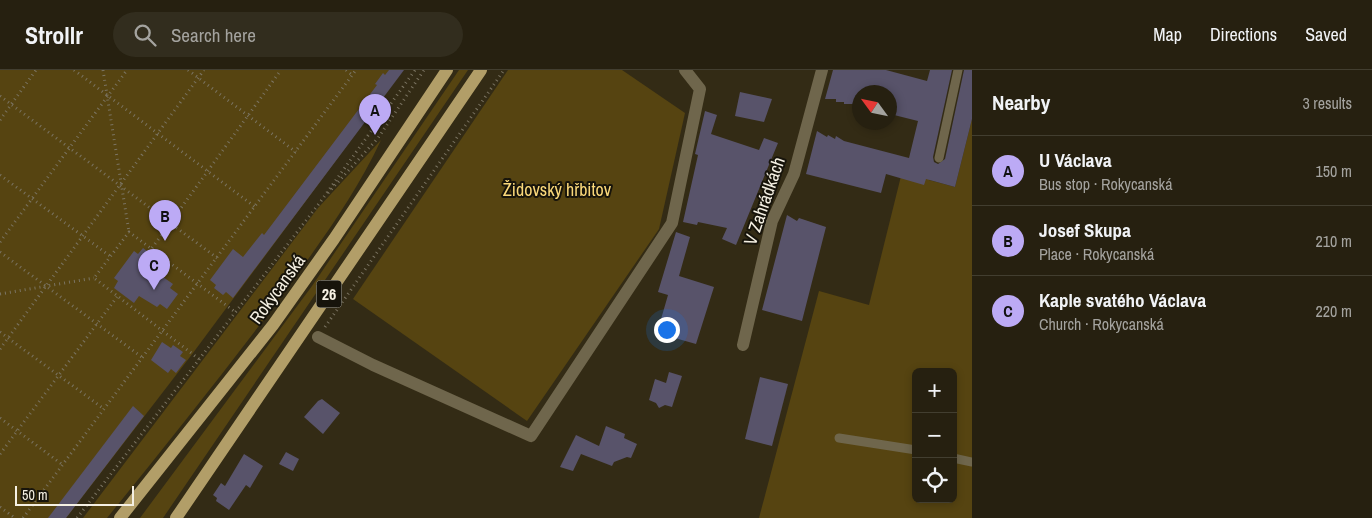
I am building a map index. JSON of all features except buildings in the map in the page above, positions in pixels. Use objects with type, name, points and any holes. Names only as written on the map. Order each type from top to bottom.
[{"type":"main road","name":"Rokycanská","points":[[120,518],[284,311],[447,70]]},
{"type":"main road","name":"26","points":[[176,518],[481,70]]},
{"type":"street","points":[[318,337],[531,436],[672,223],[700,89],[685,70]]},
{"type":"street","name":"V Zahrádkách","points":[[743,345],[772,221],[794,174],[822,70]]},
{"type":"lane","points":[[939,158],[958,70]]},
{"type":"lane","points":[[839,438],[912,449]]},
{"type":"lane","points":[[957,459],[972,462]]},
{"type":"path","points":[[0,120],[36,70]]},
{"type":"path","points":[[74,70],[255,207]]},
{"type":"path","points":[[103,70],[129,232],[235,312]]},
{"type":"path","points":[[0,242],[126,70]]},
{"type":"path","points":[[188,70],[296,152]]},
{"type":"path","points":[[0,349],[204,70]]},
{"type":"path","points":[[152,248],[281,70]]},
{"type":"path","points":[[346,70],[352,75]]},
{"type":"path","points":[[23,518],[356,70]]},
{"type":"path","points":[[77,518],[320,201],[415,70]]},
{"type":"path","points":[[320,201],[378,138],[424,70]]},
{"type":"path","points":[[318,337],[504,70]]},
{"type":"path","points":[[0,96],[217,258]]},
{"type":"path","points":[[0,175],[110,256]]},
{"type":"path","points":[[0,294],[94,278],[129,232]]},
{"type":"path","points":[[0,252],[143,358]]},
{"type":"path","points":[[94,278],[199,359]]},
{"type":"path","points":[[0,454],[117,296]]},
{"type":"path","points":[[0,332],[104,409]]},
{"type":"path","points":[[0,418],[63,464]]},
{"type":"path","points":[[0,507],[15,518]]},
{"type":"green space","points":[[0,70],[403,70],[193,353],[66,518],[0,518]]},
{"type":"green space","points":[[459,70],[468,70],[163,518],[140,518],[312,286]]},
{"type":"green space","name":"Židovský hřbitov","points":[[508,70],[622,70],[685,113],[659,229],[527,421],[353,299]]},
{"type":"green space","points":[[972,119],[972,518],[759,518],[819,291],[869,305],[904,164],[932,170],[929,180],[955,187]]},
{"type":"green space","points":[[381,140],[360,181],[323,238],[283,294],[196,407],[107,518],[83,518],[318,208]]},
{"type":"place","name":"U Václava","points":[[375,135]]},
{"type":"place","name":"Josef Skupa","points":[[165,241]]},
{"type":"place","name":"Kaple svatého Václava","points":[[154,290]]}]
